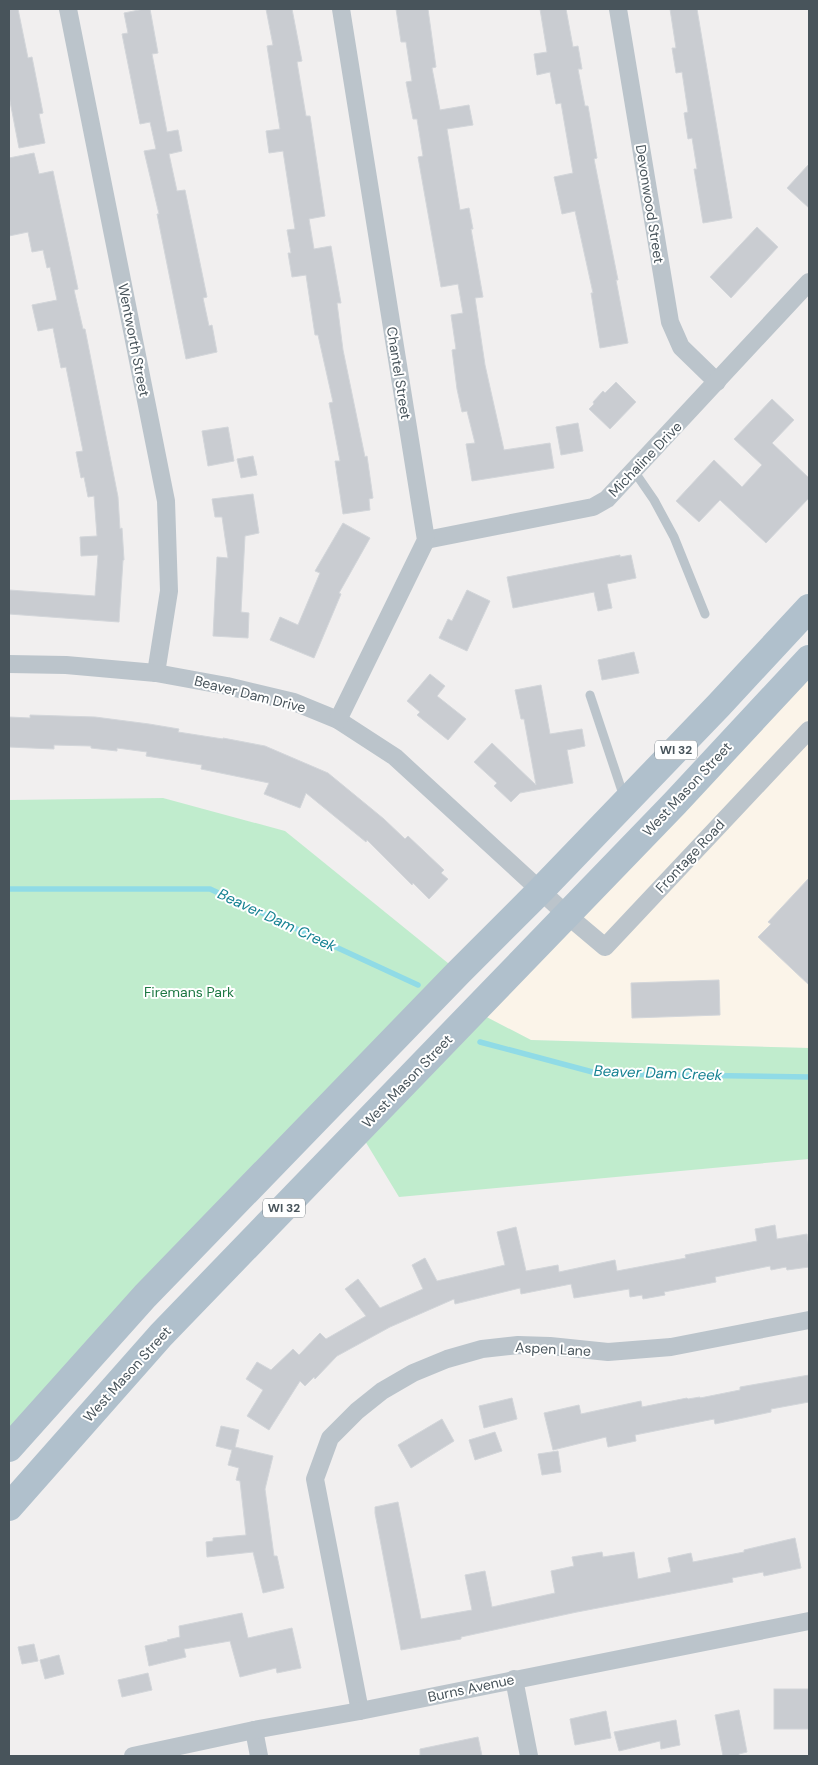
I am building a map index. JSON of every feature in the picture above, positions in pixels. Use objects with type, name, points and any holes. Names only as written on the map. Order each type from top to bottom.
[{"type":"main road","name":"WI 32","points":[[9,1448],[145,1296],[626,802],[809,608]]},
{"type":"main road","name":"West Mason Street","points":[[9,1507],[161,1335],[675,803],[809,659]]},
{"type":"street","name":"Wentworth Street","points":[[68,9],[166,500],[169,592],[156,673]]},
{"type":"street","name":"Chantel Street","points":[[342,9],[426,540]]},
{"type":"street","name":"Devonwood Street","points":[[618,9],[670,322],[681,347],[717,382]]},
{"type":"street","name":"Michaline Drive","points":[[426,540],[593,507],[607,499],[809,284]]},
{"type":"street","points":[[338,720],[426,540]]},
{"type":"street","name":"Beaver Dam Drive","points":[[9,664],[66,665],[156,673],[227,686],[294,702],[338,720],[395,758],[567,915]]},
{"type":"street","name":"Frontage Road","points":[[567,915],[605,947],[809,730]]},
{"type":"street","name":"Aspen Lane","points":[[360,1711],[315,1479],[330,1438],[357,1411],[382,1391],[413,1373],[447,1359],[482,1350],[518,1345],[608,1352],[671,1347],[809,1320]]},
{"type":"street","name":"Burns Avenue","points":[[134,1756],[254,1730],[360,1711],[809,1621]]},
{"type":"street","points":[[514,1679],[530,1756]]},
{"type":"street","points":[[254,1730],[259,1756]]},
{"type":"lane","points":[[634,471],[654,500],[674,537],[705,614]]},
{"type":"lane","points":[[590,695],[626,802]]},
{"type":"shaded area","points":[[809,659],[809,1048],[531,1040],[475,1011]]},
{"type":"green space","name":"Firemans Park","points":[[163,798],[285,831],[459,972],[9,1448],[9,800]]},
{"type":"green space","points":[[475,1011],[531,1040],[809,1048],[809,1159],[399,1197],[359,1131]]},
{"type":"building","points":[[9,9],[18,9],[28,58],[32,57],[43,113],[39,114],[45,143],[19,148],[9,96]]},
{"type":"building","points":[[150,9],[158,53],[152,54],[167,132],[178,130],[182,151],[169,154],[177,191],[185,190],[207,297],[203,298],[209,326],[212,325],[217,352],[186,359],[157,214],[159,214],[144,151],[156,149],[150,122],[140,124],[122,34],[128,33],[124,13]]},
{"type":"building","points":[[266,9],[292,9],[302,61],[297,62],[306,116],[310,116],[325,216],[309,219],[314,249],[331,246],[341,303],[337,303],[343,350],[365,457],[367,456],[373,498],[369,499],[370,510],[343,514],[335,461],[340,461],[329,403],[333,402],[318,335],[315,335],[306,275],[292,277],[288,253],[291,253],[287,230],[295,229],[283,151],[269,153],[266,131],[280,129],[267,46],[273,45]]},
{"type":"building","points":[[396,9],[428,9],[436,67],[432,68],[440,110],[469,105],[473,125],[447,129],[460,210],[469,208],[473,229],[471,229],[483,297],[475,298],[485,365],[504,450],[550,443],[554,468],[472,481],[466,444],[475,443],[467,411],[462,412],[452,350],[456,349],[451,315],[463,313],[458,284],[441,287],[418,157],[423,156],[417,119],[413,119],[406,82],[412,81],[406,42],[401,42]]},
{"type":"building","points":[[540,9],[566,9],[573,47],[578,46],[582,69],[578,69],[585,106],[588,106],[597,158],[594,159],[618,280],[616,280],[628,343],[600,348],[591,293],[593,293],[575,211],[562,214],[554,177],[573,173],[561,103],[556,104],[550,72],[537,75],[534,54],[547,52]]},
{"type":"building","points":[[670,9],[697,9],[732,218],[703,223],[694,169],[697,169],[692,138],[688,139],[684,113],[688,112],[682,72],[676,73],[672,48],[676,48]]},
{"type":"building","points":[[34,153],[39,174],[53,171],[78,289],[74,290],[83,329],[85,329],[118,497],[124,560],[119,622],[9,614],[9,590],[95,596],[98,555],[81,556],[80,537],[97,536],[94,496],[88,497],[84,477],[81,478],[76,452],[83,451],[66,367],[61,368],[53,328],[38,331],[32,305],[57,300],[50,267],[47,268],[43,250],[32,252],[28,232],[9,236],[9,158]]},
{"type":"building","points":[[809,164],[809,208],[787,188]]},
{"type":"building","points":[[757,227],[778,247],[731,298],[710,277]]},
{"type":"building","points":[[616,382],[636,402],[610,429],[589,409],[603,391],[605,393]]},
{"type":"building","points":[[772,399],[794,420],[772,443],[809,478],[809,498],[766,543],[720,500],[699,522],[676,501],[714,460],[742,487],[762,465],[734,439]]},
{"type":"building","points":[[578,423],[583,451],[561,455],[556,427]]},
{"type":"building","points":[[228,427],[234,461],[208,466],[202,431]]},
{"type":"building","points":[[253,456],[257,475],[241,478],[237,459]]},
{"type":"building","points":[[253,494],[259,533],[245,536],[241,612],[249,613],[248,638],[213,636],[217,557],[228,558],[222,517],[215,517],[212,499]]},
{"type":"building","points":[[343,523],[370,538],[339,593],[341,594],[314,658],[270,640],[280,617],[298,625],[320,573],[315,571]]},
{"type":"building","points":[[620,555],[620,557],[631,555],[636,578],[607,584],[612,608],[598,611],[594,592],[513,608],[507,577]]},
{"type":"building","points":[[467,590],[490,601],[467,651],[439,638],[448,619],[452,621]]},
{"type":"building","points":[[634,652],[639,673],[602,680],[598,660]]},
{"type":"building","points":[[430,674],[445,686],[437,696],[466,719],[448,740],[417,715],[420,712],[407,701]]},
{"type":"building","points":[[541,685],[550,734],[582,729],[585,746],[567,750],[573,783],[520,793],[511,802],[494,786],[497,783],[474,762],[492,743],[536,785],[524,719],[521,719],[515,690]]},
{"type":"building","points":[[30,715],[95,717],[149,724],[179,729],[178,732],[265,746],[328,773],[384,819],[405,839],[408,836],[444,870],[441,873],[448,879],[429,899],[413,883],[412,885],[367,840],[366,842],[306,793],[300,808],[264,794],[269,783],[201,769],[202,765],[146,756],[147,752],[117,748],[117,751],[91,748],[91,746],[54,745],[54,749],[9,747],[9,717],[30,718]]},
{"type":"building","points":[[809,878],[809,985],[758,937],[771,924],[768,922]]},
{"type":"building","points":[[719,980],[720,1015],[632,1018],[631,983]]},
{"type":"building","points":[[775,1225],[777,1239],[807,1234],[809,1267],[787,1270],[786,1267],[771,1270],[770,1266],[715,1277],[716,1282],[664,1292],[665,1295],[643,1299],[642,1295],[630,1297],[629,1289],[574,1298],[571,1284],[521,1294],[520,1288],[455,1304],[454,1299],[390,1327],[337,1356],[315,1379],[314,1377],[305,1386],[300,1381],[269,1430],[247,1416],[263,1390],[246,1379],[257,1362],[271,1370],[293,1349],[299,1355],[320,1333],[326,1339],[366,1316],[345,1289],[358,1279],[380,1308],[423,1289],[412,1265],[425,1258],[437,1281],[505,1265],[497,1232],[516,1227],[526,1271],[558,1265],[559,1272],[615,1260],[617,1271],[686,1258],[685,1255],[757,1241],[755,1229]]},
{"type":"building","points":[[809,1375],[809,1402],[771,1409],[771,1412],[715,1424],[714,1419],[635,1435],[636,1441],[608,1447],[606,1437],[553,1450],[544,1413],[579,1405],[581,1414],[641,1401],[642,1407],[687,1398],[700,1398],[740,1390],[740,1387]]},
{"type":"building","points":[[512,1398],[517,1419],[484,1428],[479,1406]]},
{"type":"building","points":[[442,1419],[454,1441],[411,1468],[398,1445]]},
{"type":"building","points":[[221,1426],[239,1430],[235,1447],[273,1456],[265,1489],[274,1556],[277,1556],[284,1588],[263,1593],[253,1552],[207,1557],[206,1542],[213,1541],[213,1538],[246,1535],[240,1481],[236,1480],[239,1468],[228,1465],[232,1450],[216,1446]]},
{"type":"building","points":[[495,1432],[502,1451],[475,1460],[469,1440]]},
{"type":"building","points":[[558,1451],[561,1472],[542,1475],[538,1454]]},
{"type":"building","points":[[398,1502],[421,1619],[472,1610],[465,1575],[485,1571],[492,1607],[555,1593],[551,1571],[574,1566],[572,1557],[602,1552],[603,1557],[634,1552],[638,1579],[671,1572],[668,1558],[691,1553],[693,1562],[744,1552],[744,1550],[795,1538],[801,1568],[764,1576],[763,1572],[732,1578],[733,1582],[577,1612],[461,1637],[461,1639],[401,1650],[375,1513],[375,1507]]},
{"type":"building","points":[[242,1613],[248,1638],[292,1628],[301,1668],[277,1673],[276,1668],[240,1677],[230,1641],[184,1649],[186,1657],[149,1666],[145,1646],[180,1637],[179,1626]]},
{"type":"building","points":[[34,1644],[38,1661],[22,1664],[18,1647]]},
{"type":"building","points":[[59,1655],[64,1674],[45,1679],[40,1660]]},
{"type":"building","points":[[148,1673],[152,1690],[122,1697],[118,1680]]},
{"type":"building","points":[[774,1689],[809,1689],[809,1729],[774,1729]]},
{"type":"building","points":[[739,1710],[747,1752],[739,1754],[739,1756],[723,1756],[715,1715]]},
{"type":"building","points":[[606,1711],[611,1738],[575,1745],[570,1719]]},
{"type":"building","points":[[676,1720],[680,1745],[661,1749],[660,1741],[619,1751],[614,1732]]},
{"type":"building","points":[[478,1737],[482,1756],[420,1756],[420,1749]]},
{"type":"waterway","name":"Beaver Dam Creek","points":[[9,889],[210,889],[418,985]]},
{"type":"waterway","name":"Beaver Dam Creek","points":[[480,1042],[600,1074],[809,1077]]}]
